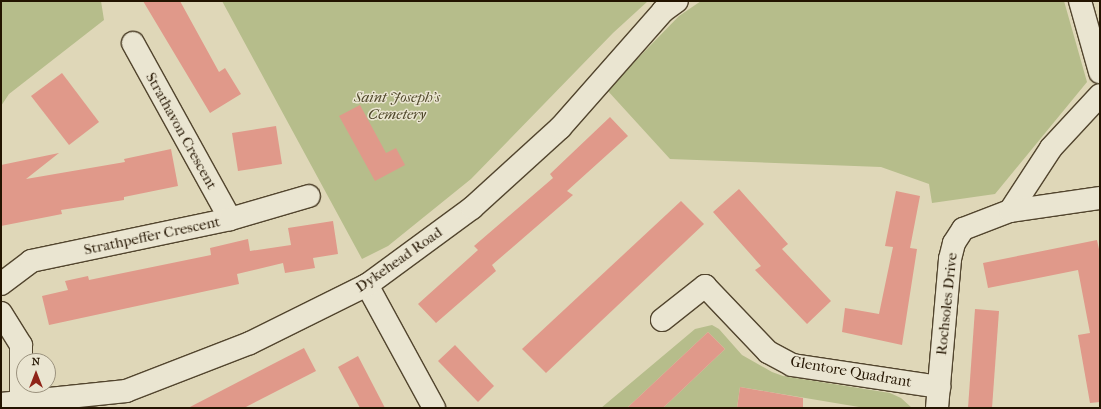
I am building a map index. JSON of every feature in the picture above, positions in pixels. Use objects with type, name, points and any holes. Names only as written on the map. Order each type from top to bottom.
[{"type":"street","name":"Dykehead Road","points":[[11,403],[126,391],[250,343],[367,285],[472,208],[560,128],[663,11],[677,1]]},
{"type":"street","points":[[1080,1],[1100,72]]},
{"type":"street","name":"Strathavon Crescent","points":[[133,43],[230,219]]},
{"type":"street","points":[[1010,211],[1051,148],[1100,95]]},
{"type":"street","name":"Strathpeffer Crescent","points":[[1,284],[30,261],[230,219],[309,196]]},
{"type":"street","name":"Rochsoles Drive","points":[[938,398],[950,260],[954,243],[963,229],[1010,211],[1100,198]]},
{"type":"street","points":[[367,285],[434,408]]},
{"type":"street","name":"Glentore Quadrant","points":[[662,320],[705,286],[768,352],[792,365],[938,398]]},
{"type":"street","points":[[1,313],[21,344],[11,403]]},
{"type":"green space","points":[[1,1],[101,1],[104,20],[9,94],[1,106]]},
{"type":"green space","name":"Saint Joseph's Cemetery","points":[[222,1],[648,1],[613,33],[471,179],[388,246],[362,259]]},
{"type":"green space","points":[[701,1],[1064,1],[1087,82],[995,194],[932,203],[929,184],[881,167],[670,159],[607,90],[679,16]]},
{"type":"green space","points":[[712,325],[719,329],[742,355],[772,372],[783,376],[890,393],[901,398],[912,408],[865,408],[740,387],[737,408],[663,408],[725,349],[708,332],[627,408],[601,408],[695,329]]},
{"type":"building","points":[[143,1],[180,1],[219,72],[225,68],[241,94],[210,113]]},
{"type":"building","points":[[62,73],[99,122],[69,145],[31,96]]},
{"type":"building","points":[[360,105],[386,153],[396,148],[405,165],[375,181],[339,116]]},
{"type":"building","points":[[610,117],[628,136],[567,191],[573,195],[492,265],[496,271],[436,323],[418,304],[478,250],[474,246],[553,178],[550,174]]},
{"type":"building","points":[[276,126],[282,164],[238,171],[232,133]]},
{"type":"building","points":[[171,149],[178,186],[124,197],[124,200],[61,210],[62,214],[1,226],[1,165],[59,153],[26,179],[125,162],[124,159]]},
{"type":"building","points":[[739,189],[788,244],[782,249],[831,301],[807,324],[755,270],[761,266],[713,212]]},
{"type":"building","points":[[896,191],[920,196],[910,248],[917,249],[902,345],[842,332],[845,308],[879,314],[893,247],[885,246]]},
{"type":"building","points":[[681,201],[704,224],[546,373],[522,349]]},
{"type":"building","points":[[333,221],[338,254],[313,258],[315,268],[285,273],[283,263],[237,274],[239,284],[49,325],[42,296],[68,290],[65,281],[88,276],[89,280],[211,255],[210,248],[248,239],[250,251],[291,245],[288,228]]},
{"type":"building","points":[[1097,240],[1100,254],[1100,402],[1090,403],[1078,335],[1090,333],[1078,270],[988,288],[983,263]]},
{"type":"building","points":[[975,309],[999,311],[992,408],[968,408]]},
{"type":"building","points":[[708,332],[725,349],[663,408],[627,408]]},
{"type":"building","points":[[455,345],[494,386],[478,402],[438,361]]},
{"type":"building","points":[[304,348],[316,371],[244,408],[188,408]]},
{"type":"building","points":[[358,356],[385,408],[360,408],[338,367]]},
{"type":"building","points":[[740,387],[803,398],[803,408],[737,408]]}]
